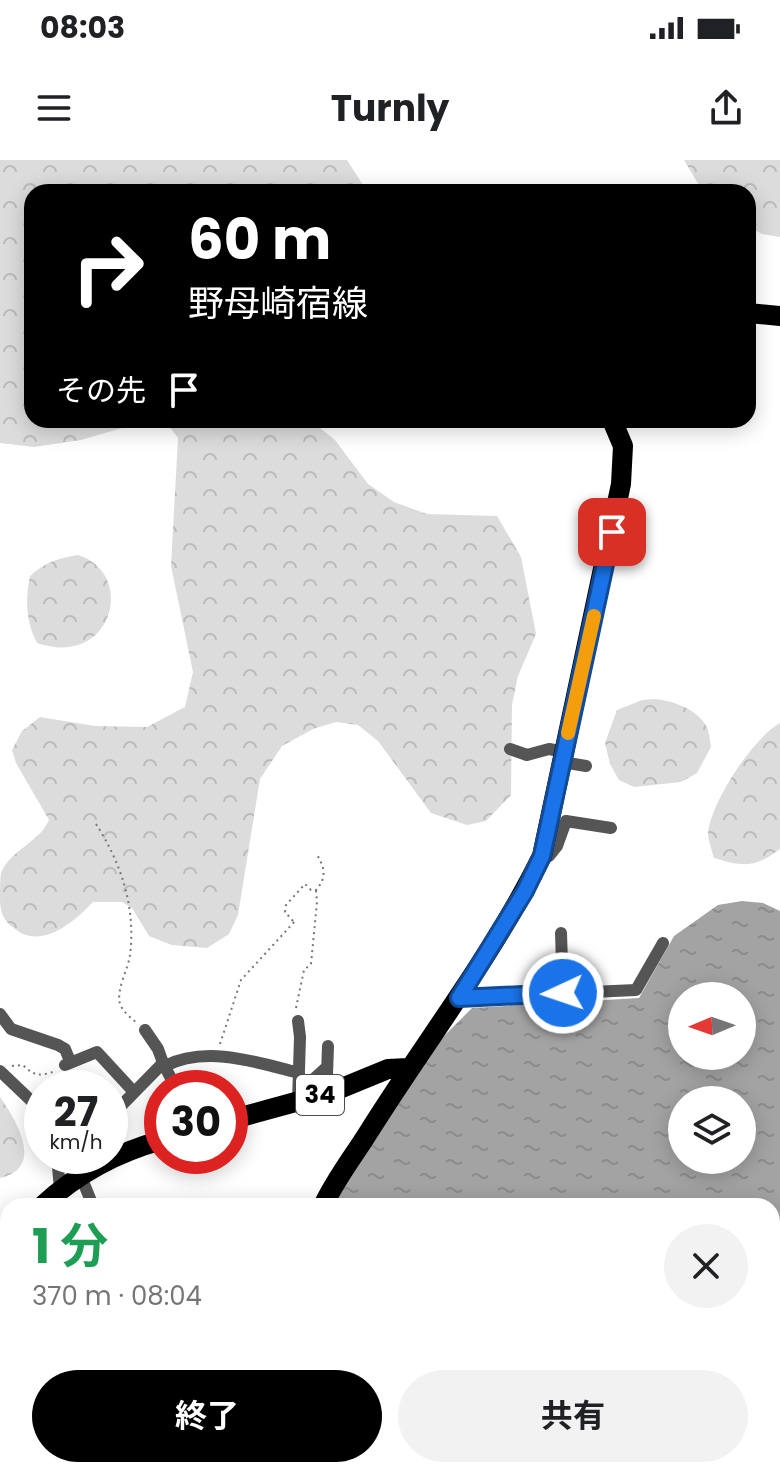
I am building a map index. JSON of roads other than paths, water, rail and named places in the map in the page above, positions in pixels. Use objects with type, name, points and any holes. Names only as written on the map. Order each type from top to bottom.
[{"type":"main road","points":[[756,314],[780,316]]},
{"type":"main road","name":"34","points":[[327,1198],[408,1068],[459,998],[525,891],[542,856],[621,484],[623,446],[615,428]]},
{"type":"main road","name":"34","points":[[248,1115],[332,1092],[388,1069],[408,1068]]},
{"type":"main road","points":[[50,1198],[80,1174]]},
{"type":"street","points":[[510,749],[527,755],[549,749],[586,766]]},
{"type":"street","points":[[542,856],[549,856],[557,846],[566,821],[611,828]]},
{"type":"street","points":[[561,933],[563,993]]},
{"type":"street","points":[[459,998],[636,990],[663,943]]},
{"type":"street","points":[[0,1014],[11,1029],[65,1049],[68,1063],[97,1052],[133,1091]]},
{"type":"street","points":[[298,1021],[302,1100]]},
{"type":"street","points":[[145,1030],[167,1070]]},
{"type":"street","points":[[328,1046],[327,1067],[332,1092]]},
{"type":"street","points":[[128,1097],[164,1064],[183,1057],[216,1056],[247,1060],[299,1073]]},
{"type":"street","points":[[302,1100],[305,1087],[327,1067]]},
{"type":"street","points":[[0,1071],[24,1094]]},
{"type":"street","points":[[59,1174],[60,1189]]},
{"type":"street","points":[[80,1174],[90,1198]]},
{"type":"water","points":[[742,901],[763,903],[780,911],[780,1198],[335,1198],[427,1053],[472,1008],[639,998],[674,936],[718,905]]}]
